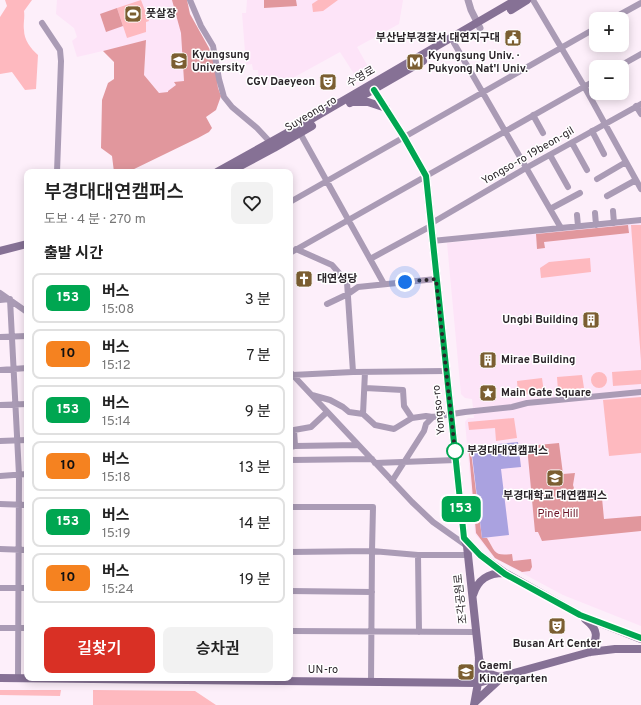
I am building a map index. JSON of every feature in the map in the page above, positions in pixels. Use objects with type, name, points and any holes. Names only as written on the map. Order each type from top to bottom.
[{"type":"main road","name":"수영로","points":[[222,169],[271,143],[479,25],[516,0]]},
{"type":"main road","name":"Suyeong-ro","points":[[235,169],[454,43],[479,25],[527,0]]},
{"type":"main road","name":"Yongso-ro","points":[[374,90],[404,137],[426,176],[465,542]]},
{"type":"main road","points":[[353,102],[368,102],[386,108]]},
{"type":"main road","points":[[0,245],[24,240]]},
{"type":"main road","points":[[0,251],[24,245]]},
{"type":"main road","points":[[465,542],[505,574],[580,615],[641,638]]},
{"type":"main road","name":"조각공원로","points":[[465,542],[468,555],[475,632],[479,658],[478,684],[475,703]]},
{"type":"main road","points":[[472,598],[475,587],[480,581],[495,573],[505,574]]},
{"type":"main road","points":[[580,615],[590,623],[596,631],[596,642],[590,652]]},
{"type":"main road","points":[[479,658],[487,672],[492,675],[502,677],[590,652],[615,649],[641,649]]},
{"type":"main road","points":[[475,703],[502,677]]},
{"type":"main road","name":"UN-ro","points":[[293,680],[478,684],[502,677]]},
{"type":"main road","name":"UN-ro","points":[[0,678],[24,679]]},
{"type":"street","points":[[190,0],[201,26],[213,46],[224,97],[232,108],[257,128],[271,143]]},
{"type":"street","points":[[468,0],[471,10],[479,25]]},
{"type":"street","points":[[533,0],[584,86],[641,189]]},
{"type":"street","points":[[624,12],[640,3]]},
{"type":"street","points":[[42,23],[60,50],[61,61],[57,169]]},
{"type":"street","points":[[293,200],[589,32]]},
{"type":"street","points":[[454,43],[561,228]]},
{"type":"street","points":[[629,61],[641,54]]},
{"type":"street","points":[[293,251],[589,84]]},
{"type":"street","name":"Yongso-ro 19beon-gil","points":[[370,259],[431,225],[526,168],[639,105],[641,114]]},
{"type":"street","points":[[533,115],[543,133]]},
{"type":"street","points":[[592,131],[604,154]]},
{"type":"street","points":[[300,133],[384,284]]},
{"type":"street","points":[[572,143],[587,170]]},
{"type":"street","points":[[550,155],[568,187]]},
{"type":"street","points":[[596,179],[626,162]]},
{"type":"street","points":[[607,196],[636,180]]},
{"type":"street","points":[[550,209],[580,193]]},
{"type":"street","points":[[613,211],[614,223]]},
{"type":"street","points":[[595,213],[596,225]]},
{"type":"street","points":[[578,215],[578,226]]},
{"type":"street","points":[[432,241],[641,220]]},
{"type":"street","points":[[296,249],[332,265],[347,282],[353,372]]},
{"type":"street","points":[[327,304],[348,294],[358,287],[436,279]]},
{"type":"street","points":[[0,293],[24,310]]},
{"type":"street","points":[[0,300],[10,299]]},
{"type":"street","points":[[10,299],[19,475],[18,679]]},
{"type":"street","points":[[0,338],[24,336]]},
{"type":"street","points":[[0,370],[24,368]]},
{"type":"street","points":[[293,374],[446,371]]},
{"type":"street","points":[[363,414],[365,372]]},
{"type":"street","points":[[293,376],[392,481],[434,522],[465,542]]},
{"type":"street","points":[[365,388],[403,390],[404,406],[412,418]]},
{"type":"street","points":[[312,395],[330,400],[344,407],[349,412],[363,414],[375,426],[394,429],[412,418],[451,415],[512,407],[527,403],[641,392]]},
{"type":"street","points":[[0,405],[24,404]]},
{"type":"street","points":[[293,438],[294,430],[311,427],[327,412]]},
{"type":"street","points":[[392,481],[414,449],[424,431],[426,424],[433,417]]},
{"type":"street","points":[[0,441],[24,440]]},
{"type":"street","points":[[293,446],[358,445]]},
{"type":"street","points":[[293,460],[404,462],[456,460]]},
{"type":"street","points":[[0,476],[24,474]]},
{"type":"street","points":[[0,504],[24,505]]},
{"type":"street","points":[[293,507],[373,507],[371,682]]},
{"type":"street","points":[[0,549],[24,550]]},
{"type":"street","points":[[293,552],[372,551],[418,555],[468,555]]},
{"type":"street","points":[[418,555],[418,632]]},
{"type":"street","points":[[0,588],[24,588]]},
{"type":"street","points":[[293,591],[372,592]]},
{"type":"street","points":[[0,628],[24,628]]},
{"type":"street","points":[[293,631],[475,632]]},
{"type":"shaded area","points":[[5,0],[32,0],[24,11],[24,34],[30,47],[38,55],[36,89],[25,90],[12,72],[0,74],[0,17],[7,6]]},
{"type":"shaded area","name":"Kyungsung University","points":[[57,0],[187,0],[190,14],[209,48],[215,66],[218,88],[221,96],[216,110],[189,128],[144,75],[146,41],[77,57],[72,41],[77,37],[74,28],[56,14]]},
{"type":"shaded area","name":"풋살장","points":[[141,0],[149,21],[146,22],[146,32],[127,38],[117,8]]},
{"type":"shaded area","name":"Kyungsung University","points":[[247,0],[403,0],[399,24],[357,47],[370,70],[356,77],[340,52],[291,79],[287,79],[287,81],[259,83],[258,70],[253,70],[252,64],[246,65],[242,13],[246,13]]},
{"type":"shaded area","points":[[318,0],[338,0],[323,11],[313,12],[312,4]]},
{"type":"shaded area","name":"부경대학교 대연캠퍼스","points":[[641,222],[641,626],[563,595],[494,558],[475,534],[465,422],[468,418],[474,418],[472,399],[465,398],[461,394],[447,243]]},
{"type":"shaded area","points":[[631,225],[641,225],[641,361],[640,347]]},
{"type":"shaded area","points":[[590,258],[591,272],[541,278],[540,268],[549,262]]},
{"type":"shaded area","points":[[641,370],[641,384],[613,386],[612,372]]},
{"type":"shaded area","points":[[599,372],[605,374],[607,380],[605,386],[599,388],[593,386],[591,380],[593,374]]},
{"type":"shaded area","points":[[582,375],[584,388],[558,391],[557,377]]},
{"type":"shaded area","points":[[542,378],[544,393],[518,395],[517,381]]},
{"type":"shaded area","points":[[641,397],[641,453],[609,456],[603,400]]},
{"type":"shaded area","points":[[514,418],[517,438],[496,441],[495,428],[469,430],[468,422]]},
{"type":"shaded area","points":[[518,442],[521,467],[501,469],[509,535],[482,538],[471,447]]},
{"type":"shaded area","points":[[0,690],[61,690],[60,696],[0,695]]},
{"type":"shaded area","points":[[93,690],[195,691],[216,705],[93,705]]},
{"type":"green space","points":[[172,0],[187,0],[190,14],[209,48],[215,66],[218,88],[221,96],[216,110],[206,117],[212,128],[209,132],[198,138],[134,169],[114,169],[112,156],[101,148],[102,100],[108,83],[114,79],[114,62],[103,51],[146,40],[144,75],[159,93],[168,92],[176,85],[174,82],[184,81],[181,33]]},
{"type":"green space","points":[[264,0],[296,0],[297,6],[264,8]]},
{"type":"green space","points":[[117,8],[123,26],[106,32],[100,14]]},
{"type":"green space","points":[[628,225],[629,233],[544,242],[545,248],[537,249],[536,234]]},
{"type":"green space","name":"Pine Hill","points":[[559,443],[563,474],[575,473],[573,485],[577,498],[582,500],[602,498],[604,519],[641,516],[641,531],[542,541],[538,532],[535,532],[527,446]]},
{"type":"green space","points":[[469,452],[471,452],[482,538],[487,538],[494,550],[499,554],[512,554],[513,561],[531,559],[532,567],[530,571],[522,572],[495,558],[476,533]]},
{"type":"bus line","name":"153","points":[[374,90],[404,137],[426,176],[464,538],[472,549],[505,574],[580,615],[641,638]]},
{"type":"place","name":"풋살장","points":[[133,14]]},
{"type":"place","name":"부산남부경찰서 대연지구대","points":[[513,38]]},
{"type":"place","name":"Kyungsung University","points":[[179,61]]},
{"type":"place","name":"Kyungsung Univ. · Pukyong Nat'l Univ.","points":[[415,62]]},
{"type":"place","name":"CGV Daeyeon","points":[[328,82]]},
{"type":"place","name":"대연성당","points":[[304,279]]},
{"type":"place","name":"Ungbi Building","points":[[591,320]]},
{"type":"place","name":"Mirae Building","points":[[488,360]]},
{"type":"place","name":"Main Gate Square","points":[[488,393]]},
{"type":"place","name":"부경대대연캠퍼스","points":[[455,451]]},
{"type":"place","name":"부경대학교 대연캠퍼스","points":[[555,478]]},
{"type":"place","name":"Busan Art Center","points":[[557,626]]},
{"type":"place","name":"Gaemi Kindergarten","points":[[466,672]]},
{"type":"route","points":[[405,282],[436,279],[455,451]]}]
